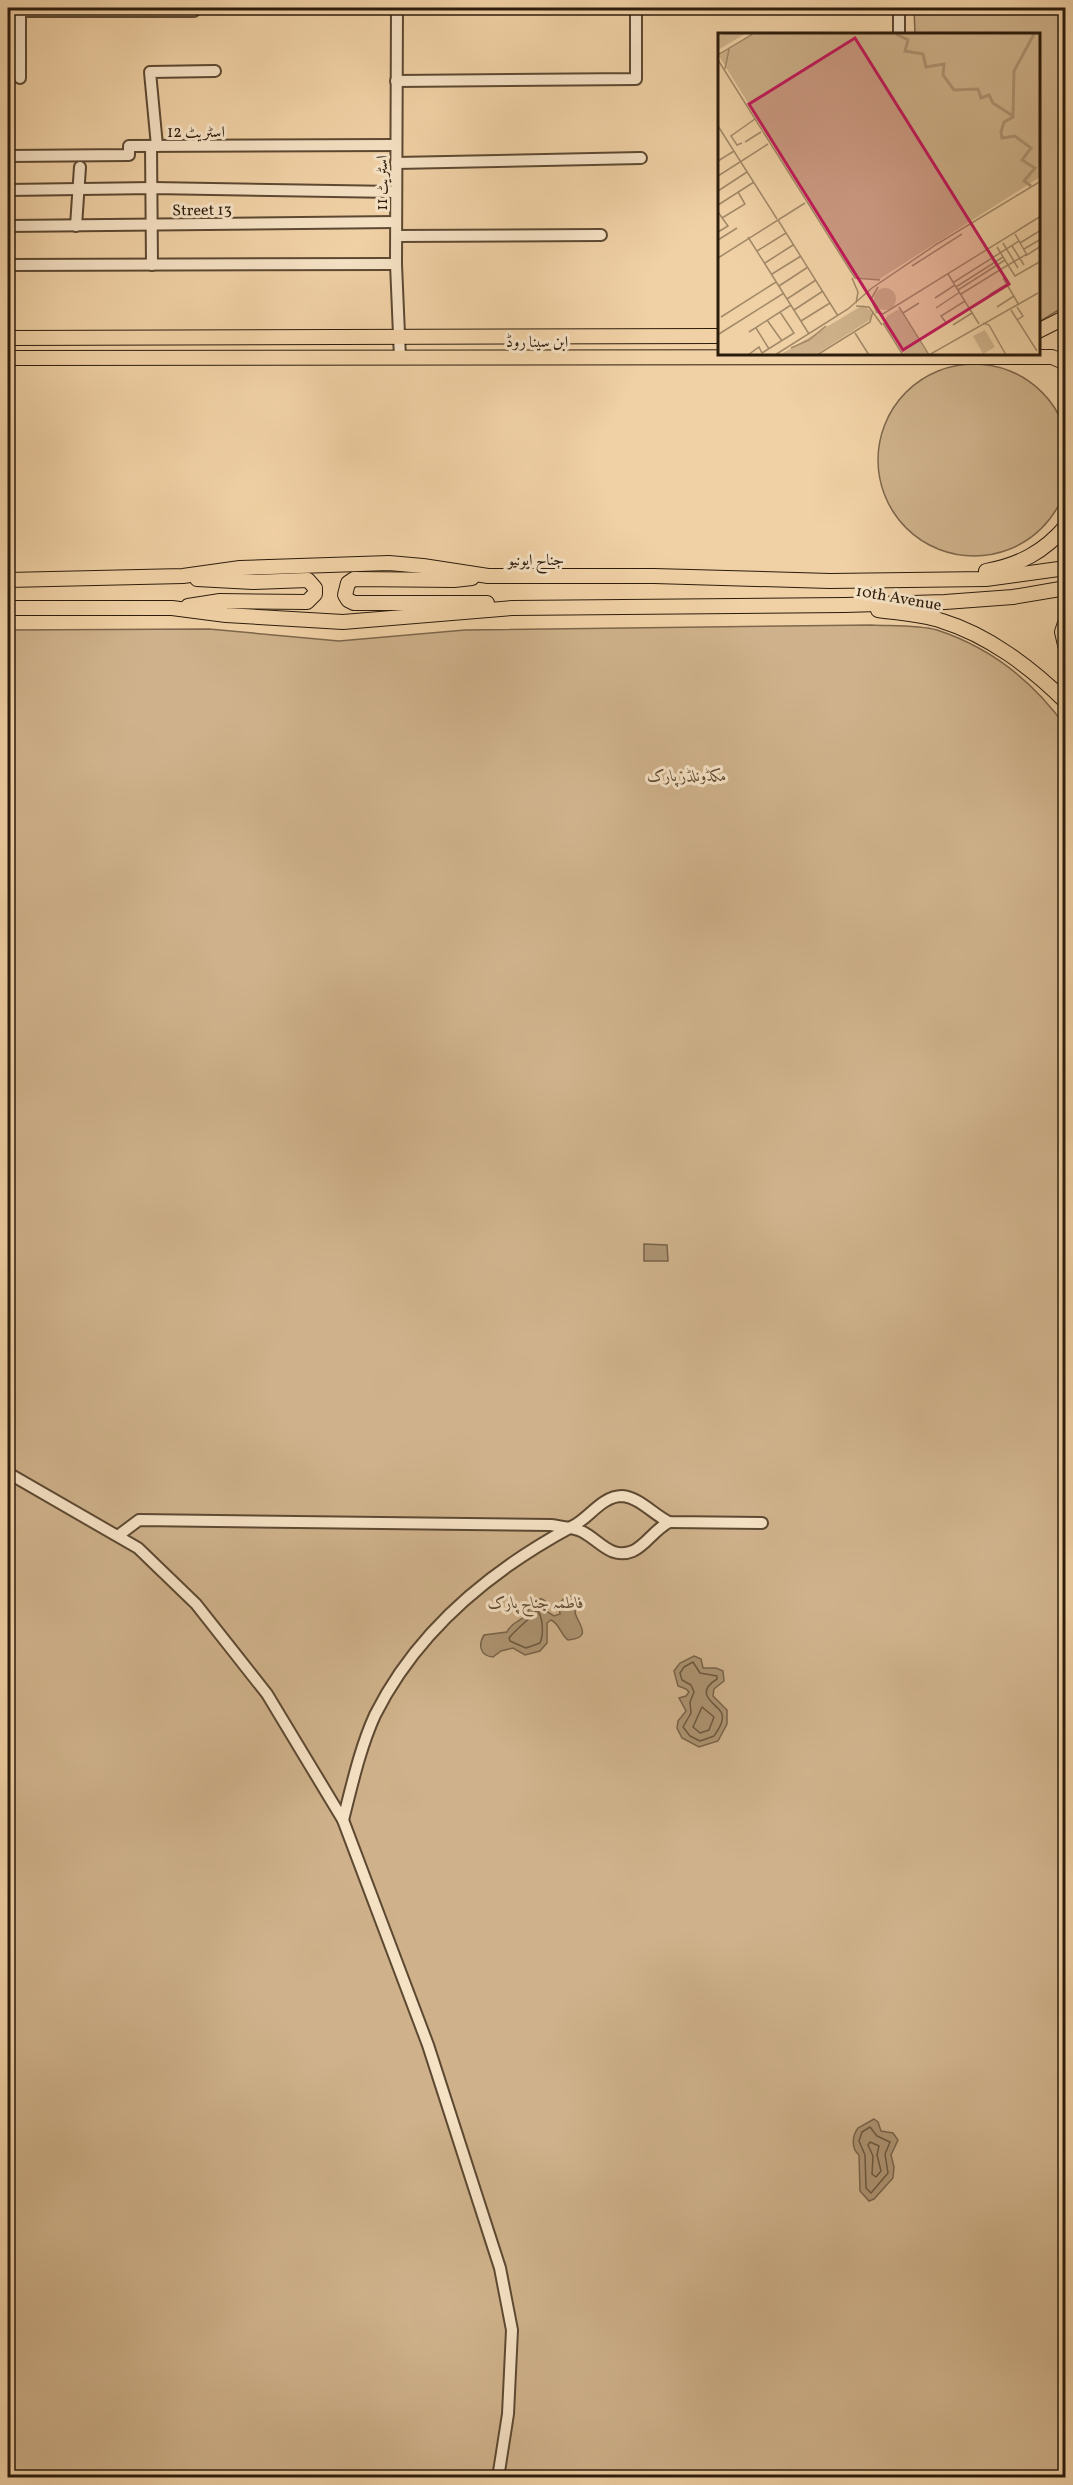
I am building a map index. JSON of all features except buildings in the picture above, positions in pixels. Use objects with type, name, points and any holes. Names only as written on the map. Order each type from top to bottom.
[{"type":"main road","points":[[1040,330],[1065,317]]},
{"type":"main road","name":"ابن سینا روڈ","points":[[8,338],[718,336]]},
{"type":"main road","name":"ابن سینا روڈ","points":[[8,358],[1052,357],[1065,363]]},
{"type":"main road","points":[[943,579],[1010,567],[1028,559],[1057,536],[1065,526]]},
{"type":"main road","name":"جناح ایونیو","points":[[8,580],[183,576],[240,568],[389,563],[488,576],[654,576],[830,581],[1004,577],[1065,568]]},
{"type":"main road","points":[[172,608],[220,601],[307,602],[315,594],[315,588],[308,580],[209,581],[183,576]]},
{"type":"main road","points":[[488,576],[454,580],[354,579],[348,583],[345,595],[354,603],[493,603],[512,608]]},
{"type":"main road","points":[[8,608],[172,608],[226,615],[343,622],[512,608],[845,605],[991,598],[1065,588]]},
{"type":"main road","name":"10th Avenue","points":[[845,605],[929,617],[957,626],[996,646],[1065,702]]},
{"type":"main road","points":[[1065,620],[1062,632],[1065,649]]},
{"type":"street","name":"اسٹریٹ 11","points":[[397,8],[396,264],[400,358]]},
{"type":"street","points":[[396,81],[636,79],[636,8]]},
{"type":"street","points":[[899,8],[899,33]]},
{"type":"street","points":[[20,78],[20,9],[194,11]]},
{"type":"street","points":[[152,265],[154,146],[150,72],[215,71]]},
{"type":"street","name":"اسٹریٹ 12","points":[[8,156],[129,155],[129,146],[396,145]]},
{"type":"street","points":[[396,163],[641,158]]},
{"type":"street","points":[[76,225],[80,167]]},
{"type":"street","points":[[8,190],[153,188],[396,192]]},
{"type":"street","name":"Street 13","points":[[8,226],[396,222]]},
{"type":"street","points":[[397,236],[601,235]]},
{"type":"street","points":[[8,265],[396,264]]},
{"type":"street","points":[[8,1473],[119,1535],[154,1561],[196,1604],[260,1685],[343,1820],[428,2046],[500,2268],[512,2330],[508,2414],[498,2478]]},
{"type":"street","points":[[343,1820],[374,1717],[396,1676],[426,1637],[488,1580],[523,1555],[586,1519],[605,1501],[614,1497],[634,1499],[653,1514],[669,1522],[762,1523]]},
{"type":"street","points":[[119,1535],[139,1520],[488,1523],[570,1528],[585,1533],[606,1549],[623,1554],[640,1547],[657,1529],[669,1522]]},
{"type":"green space","points":[[914,8],[1065,8],[1065,306],[1040,321],[1040,33],[915,33]]},
{"type":"green space","points":[[974,364],[1011,371],[1042,392],[1063,423],[1070,460],[1063,497],[1042,528],[1011,549],[974,556],[937,549],[906,528],[885,497],[878,460],[885,423],[906,392],[937,371]]},
{"type":"green space","name":"فاطمہ جناح پارک","points":[[872,625],[930,628],[976,646],[1010,668],[1025,681],[1040,695],[1066,727],[1065,2477],[8,2477],[8,630],[209,629],[339,641],[465,630]]},
{"type":"water","points":[[644,1244],[667,1245],[668,1261],[644,1261]]},
{"type":"water","points":[[567,1595],[578,1600],[575,1613],[582,1630],[580,1637],[568,1640],[551,1620],[547,1623],[547,1643],[540,1651],[525,1655],[513,1648],[501,1651],[493,1657],[485,1655],[481,1649],[484,1635],[507,1632],[512,1625],[527,1614],[529,1599],[545,1601],[546,1611],[554,1616],[560,1614],[559,1604]]},
{"type":"water","points":[[694,1656],[701,1659],[703,1668],[716,1668],[723,1671],[724,1681],[714,1689],[713,1696],[727,1710],[727,1724],[718,1741],[699,1747],[682,1738],[677,1728],[678,1721],[686,1711],[679,1698],[686,1696],[689,1692],[678,1686],[674,1671],[680,1663]]},
{"type":"water","points":[[874,2119],[878,2122],[881,2131],[893,2133],[898,2140],[891,2155],[894,2167],[893,2178],[874,2199],[869,2201],[860,2191],[859,2155],[853,2142],[858,2128]]},
{"type":"park label","name":"مکڈونلڈز پارک","points":[[687,775]]}]
